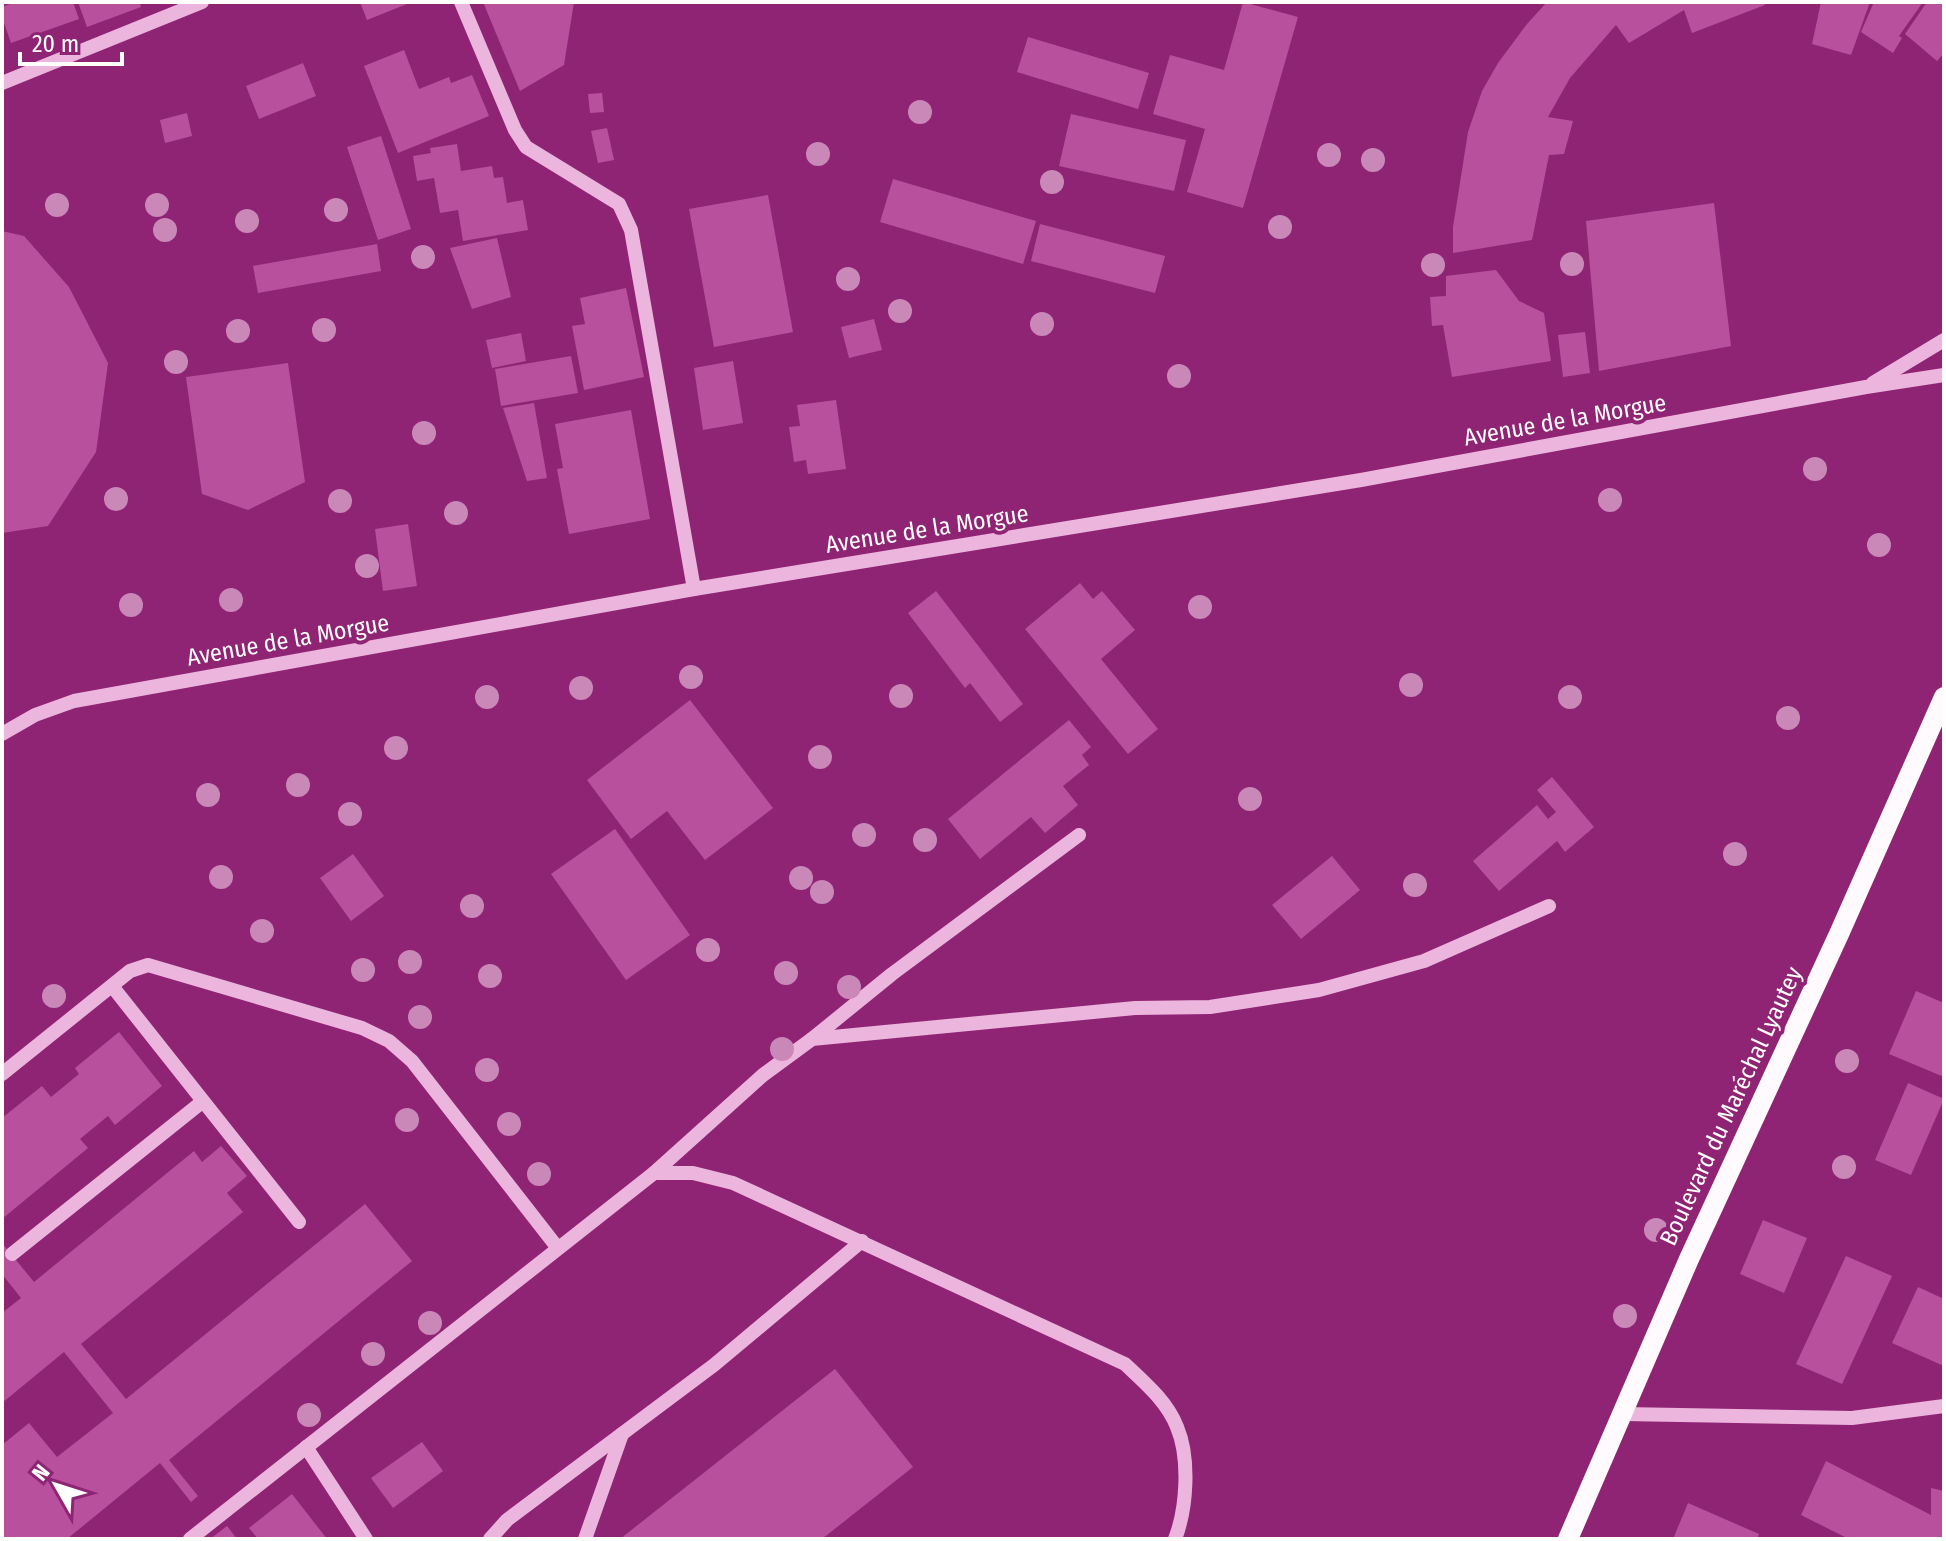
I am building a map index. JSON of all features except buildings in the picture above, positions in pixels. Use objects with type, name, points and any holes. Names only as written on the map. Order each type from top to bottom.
[{"type":"main road","name":"Boulevard du Maréchal Lyautey","points":[[1568,1539],[1689,1259],[1833,949],[1944,697]]},
{"type":"street","points":[[2,83],[202,2]]},
{"type":"street","points":[[461,2],[515,130],[526,147],[619,204],[631,230],[694,589]]},
{"type":"street","name":"Avenue de la Morgue","points":[[1866,387],[1944,340]]},
{"type":"street","name":"Avenue de la Morgue","points":[[2,734],[35,715],[74,701],[694,589],[1361,480],[1944,375]]},
{"type":"street","points":[[190,1539],[654,1173],[763,1075],[892,974],[1079,835]]},
{"type":"street","points":[[812,1039],[1108,1010],[1210,1007],[1319,990],[1424,961],[1549,906]]},
{"type":"street","points":[[2,1074],[130,971],[148,965],[362,1028],[389,1041],[412,1061],[557,1247]]},
{"type":"street","points":[[112,986],[299,1222]]},
{"type":"street","points":[[12,1254],[202,1102]]},
{"type":"street","points":[[654,1173],[693,1173],[733,1183],[1125,1364],[1153,1390],[1177,1427],[1186,1474],[1183,1520],[1175,1539]]},
{"type":"street","points":[[490,1539],[507,1520],[714,1365],[862,1241]]},
{"type":"street","points":[[1623,1414],[1852,1418],[1944,1406]]},
{"type":"street","points":[[585,1539],[623,1433]]},
{"type":"street","points":[[306,1447],[366,1539]]}]
